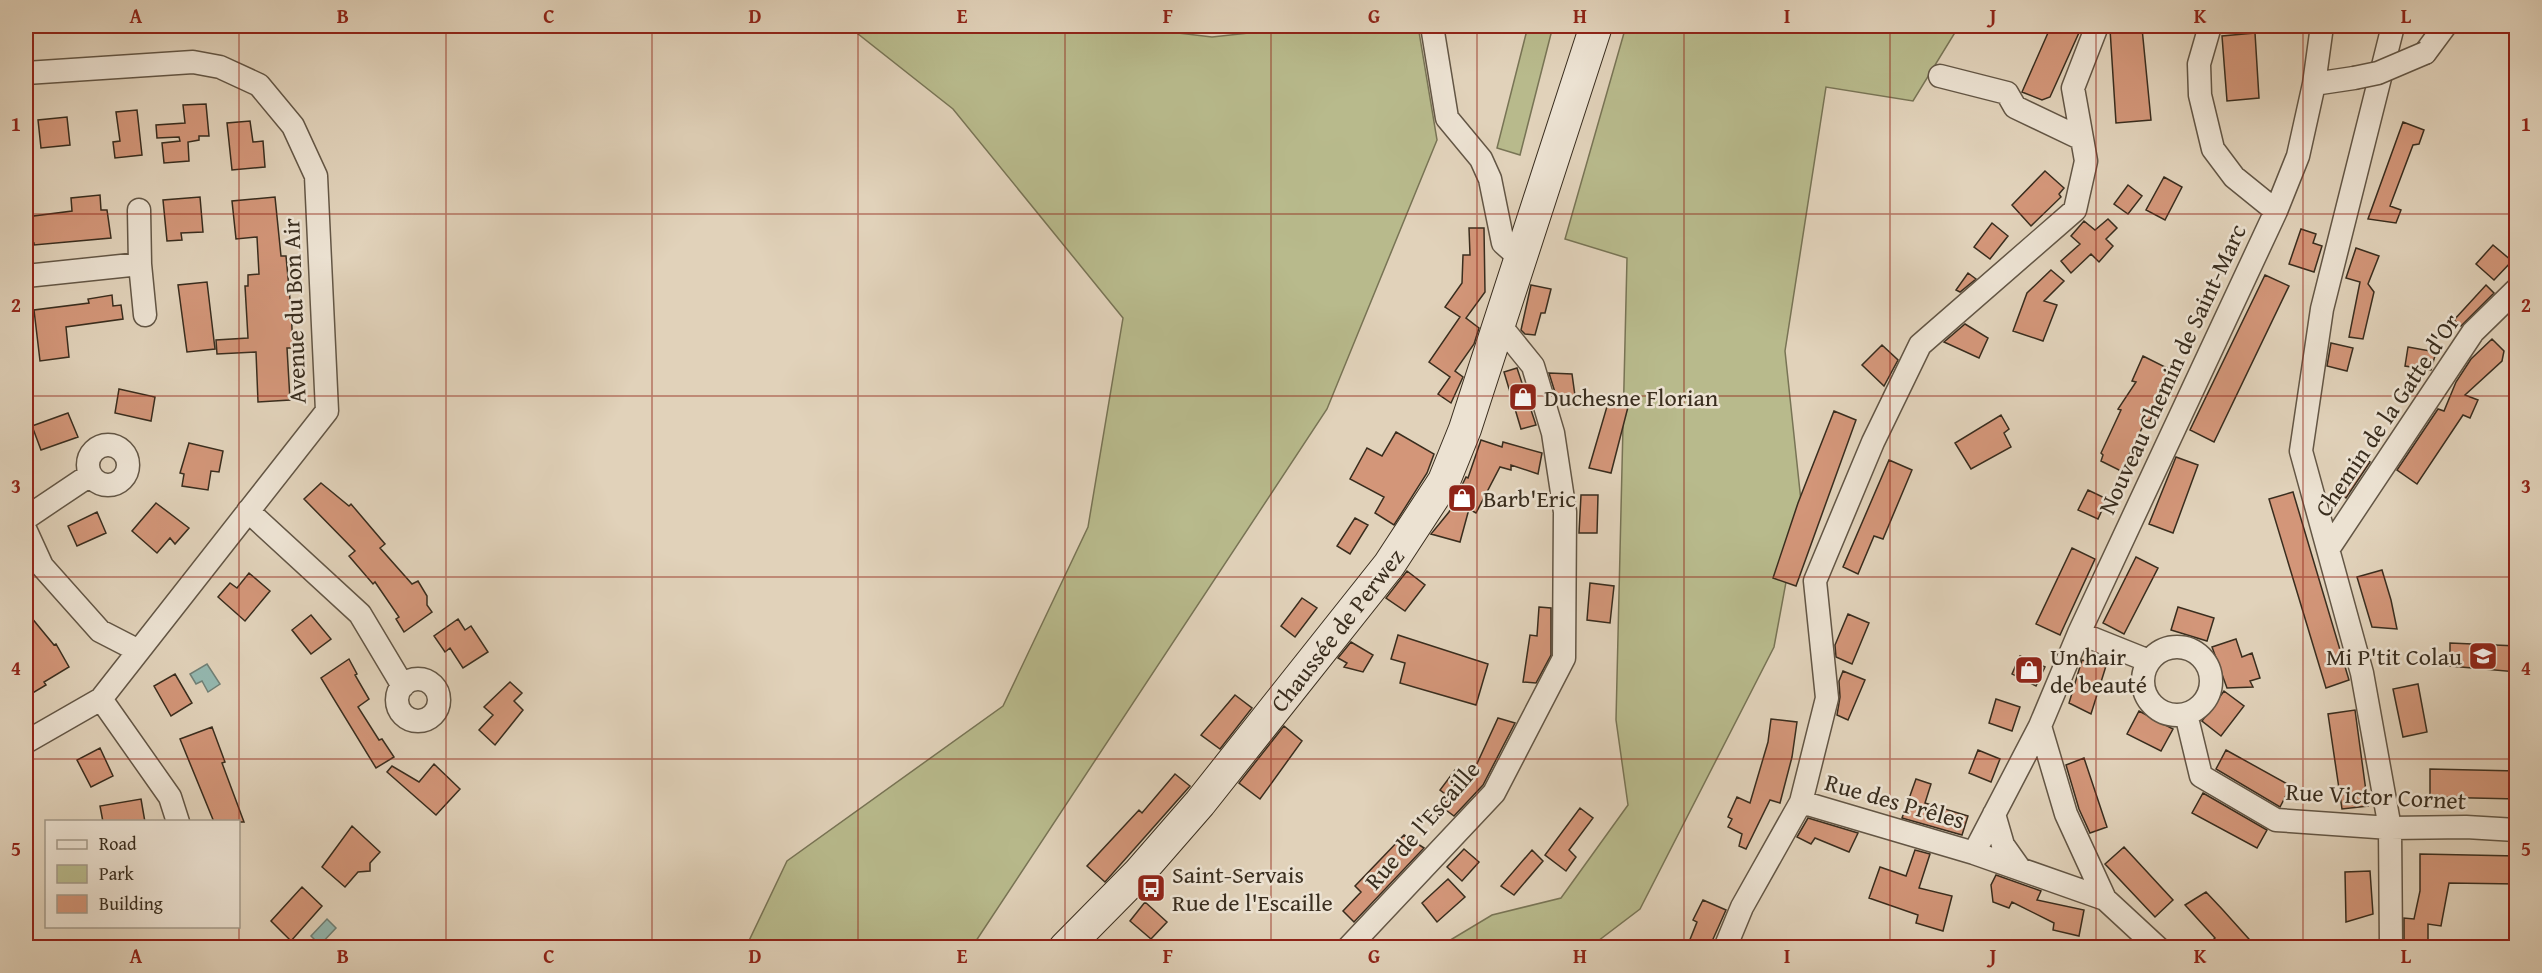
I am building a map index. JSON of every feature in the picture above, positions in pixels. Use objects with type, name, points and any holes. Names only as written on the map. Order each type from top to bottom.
[{"type":"main road","name":"Chaussée de Perwez","points":[[1065,948],[1139,873],[1200,803],[1389,565],[1444,481],[1465,429],[1596,26]]},
{"type":"street","points":[[1432,26],[1447,118],[1481,159],[1490,179],[1503,243],[1520,258]]},
{"type":"street","points":[[1725,948],[1742,908],[1800,802],[1827,698],[1815,581],[1873,442],[1920,345],[2075,210],[2085,171],[2073,88],[2097,26]]},
{"type":"street","points":[[2210,26],[2199,64],[2199,75],[2204,120],[2213,149],[2234,177],[2276,211]]},
{"type":"street","name":"Nouveau Chemin de Saint-Marc","points":[[2014,776],[2040,726],[2079,633],[2276,211],[2298,156],[2314,84],[2322,26]]},
{"type":"street","points":[[2391,948],[2390,828],[2362,673],[2301,451],[2322,309],[2393,26]]},
{"type":"street","points":[[2314,84],[2378,73],[2425,53],[2445,26]]},
{"type":"street","name":"Avenue du Bon Air","points":[[26,73],[171,62],[211,65],[259,85],[293,126],[316,176],[327,411],[137,650],[101,699],[26,742]]},
{"type":"street","points":[[1940,76],[2007,93],[2015,107],[2082,139]]},
{"type":"street","points":[[139,210],[140,264],[145,315]]},
{"type":"street","points":[[26,276],[140,264]]},
{"type":"street","name":"Chemin de la Gatte d'Or","points":[[2329,548],[2473,332],[2517,290]]},
{"type":"street","name":"Rue de l'Escaille","points":[[1348,948],[1494,793],[1564,658],[1565,513],[1553,433],[1533,366],[1499,324]]},
{"type":"street","points":[[26,518],[90,475]]},
{"type":"street","points":[[248,511],[360,614],[403,686]]},
{"type":"street","points":[[26,531],[42,567],[100,631],[137,650]]},
{"type":"street","points":[[2079,633],[2149,661]]},
{"type":"street","points":[[2175,646],[2190,649],[2203,658],[2210,671],[2211,687],[2205,701],[2196,710],[2186,714],[2163,712],[2151,703],[2144,690],[2143,675],[2149,661],[2160,650],[2175,646]]},
{"type":"street","points":[[101,699],[170,797],[177,820]]},
{"type":"street","name":"Rue Victor Cornet","points":[[2186,714],[2201,776],[2276,820],[2390,828],[2466,827],[2517,830]]},
{"type":"street","points":[[2040,726],[2060,796],[2105,899],[2158,948]]},
{"type":"street","points":[[1974,853],[2014,776],[2034,770],[2044,775],[2060,796]]},
{"type":"street","name":"Rue des Prêles","points":[[1800,802],[1974,853],[2020,869]]},
{"type":"street","points":[[1994,814],[2003,845],[2020,869],[2105,899]]},
{"type":"street","points":[[2043,877],[2066,869],[2073,861],[2079,843]]},
{"type":"green space","points":[[848,26],[1119,26],[1212,37],[1314,26],[1418,26],[1437,140],[1327,409],[972,947],[746,947],[787,861],[1003,706],[1088,527],[1123,318],[953,109]]},
{"type":"green space","points":[[1528,26],[1553,26],[1520,155],[1497,148]]},
{"type":"green space","points":[[1626,26],[1959,26],[1913,101],[1826,87],[1785,351],[1801,501],[1774,647],[1640,909],[1590,947],[1437,948],[1492,915],[1561,898],[1628,805],[1616,720],[1627,258],[1565,239]]},
{"type":"water","points":[[207,664],[220,684],[208,692],[202,681],[196,684],[190,674]]},
{"type":"water","points":[[327,919],[336,928],[320,945],[311,936]]},
{"type":"building","points":[[2051,26],[2082,26],[2050,97],[2042,100],[2022,92]]},
{"type":"building","points":[[2142,28],[2151,120],[2116,123],[2110,29]]},
{"type":"building","points":[[2255,33],[2259,98],[2227,101],[2222,36]]},
{"type":"building","points":[[206,104],[209,136],[199,136],[199,140],[188,142],[189,161],[164,163],[162,143],[180,141],[179,137],[157,138],[156,125],[185,123],[183,105]]},
{"type":"building","points":[[137,110],[142,155],[115,158],[113,142],[120,141],[116,112]]},
{"type":"building","points":[[67,117],[70,145],[41,148],[38,120]]},
{"type":"building","points":[[250,121],[253,142],[263,141],[265,167],[232,170],[227,123]]},
{"type":"building","points":[[2403,122],[2424,130],[2419,144],[2413,145],[2390,206],[2401,210],[2396,223],[2368,219]]},
{"type":"building","points":[[2045,171],[2064,188],[2059,194],[2061,197],[2031,226],[2012,205]]},
{"type":"building","points":[[2164,177],[2182,187],[2165,220],[2146,210]]},
{"type":"building","points":[[2128,185],[2142,196],[2128,214],[2114,204]]},
{"type":"building","points":[[100,195],[101,210],[107,210],[111,238],[26,244],[26,217],[72,211],[71,198]]},
{"type":"building","points":[[200,197],[203,232],[181,233],[182,240],[167,241],[163,200]]},
{"type":"building","points":[[275,197],[281,256],[286,256],[291,310],[293,348],[287,348],[290,400],[258,402],[256,352],[217,354],[216,340],[248,338],[245,286],[248,286],[248,275],[259,274],[257,237],[236,239],[232,201]]},
{"type":"building","points":[[2108,219],[2117,228],[2106,239],[2113,246],[2099,262],[2091,254],[2071,273],[2061,261],[2080,244],[2071,236],[2084,221],[2095,230]]},
{"type":"building","points":[[1992,223],[2008,236],[1990,259],[1974,247]]},
{"type":"building","points":[[1469,228],[1484,228],[1485,292],[1466,318],[1479,328],[1474,344],[1455,371],[1463,377],[1451,403],[1438,394],[1450,377],[1429,362],[1460,317],[1445,307],[1462,283],[1463,255],[1470,255]]},
{"type":"building","points":[[2301,229],[2316,234],[2313,243],[2322,246],[2314,272],[2289,264]]},
{"type":"building","points":[[2493,245],[2512,261],[2494,280],[2476,264]]},
{"type":"building","points":[[2356,248],[2379,256],[2368,284],[2374,292],[2363,339],[2349,337],[2360,282],[2346,278]]},
{"type":"building","points":[[2051,270],[2064,281],[2044,301],[2057,305],[2043,341],[2013,331],[2027,293]]},
{"type":"building","points":[[1968,273],[1976,279],[1960,292],[1956,290]]},
{"type":"building","points":[[2265,275],[2289,286],[2214,442],[2190,430]]},
{"type":"building","points":[[207,282],[215,349],[187,352],[178,285]]},
{"type":"building","points":[[1531,285],[1551,289],[1545,313],[1541,313],[1535,335],[1525,334],[1521,330]]},
{"type":"building","points":[[2486,285],[2494,293],[2461,326],[2454,320]]},
{"type":"building","points":[[112,295],[113,306],[121,305],[123,319],[66,327],[69,357],[40,361],[34,310],[89,303],[88,299]]},
{"type":"building","points":[[1965,324],[1988,338],[1979,358],[1944,342]]},
{"type":"building","points":[[2492,339],[2504,351],[2502,361],[2465,395],[2478,400],[2470,418],[2463,415],[2417,484],[2397,470],[2438,409],[2444,411],[2456,382],[2471,359]]},
{"type":"building","points":[[2331,343],[2353,348],[2347,371],[2327,366]]},
{"type":"building","points":[[1882,345],[1898,360],[1884,386],[1862,365]]},
{"type":"building","points":[[2408,347],[2436,352],[2431,370],[2405,366]]},
{"type":"building","points":[[2143,356],[2177,373],[2155,417],[2152,416],[2150,421],[2146,420],[2121,471],[2101,461],[2103,455],[2101,453],[2121,410],[2118,409],[2136,382],[2132,381]]},
{"type":"building","points":[[1517,368],[1536,425],[1521,429],[1504,372]]},
{"type":"building","points":[[1549,373],[1572,374],[1576,403],[1558,402]]},
{"type":"building","points":[[119,389],[155,397],[151,421],[115,413]]},
{"type":"building","points":[[1608,403],[1628,407],[1611,473],[1589,468]]},
{"type":"building","points":[[1834,411],[1856,420],[1796,586],[1773,578],[1798,503]]},
{"type":"building","points":[[68,413],[78,437],[41,450],[32,426]]},
{"type":"building","points":[[2001,415],[2009,429],[2004,433],[2011,447],[1971,469],[1955,443]]},
{"type":"building","points":[[1396,432],[1434,454],[1427,473],[1394,525],[1375,513],[1384,497],[1350,479],[1367,448],[1382,456]]},
{"type":"building","points":[[1481,440],[1502,447],[1503,442],[1542,453],[1538,474],[1511,465],[1511,470],[1500,467],[1476,513],[1469,509],[1460,542],[1431,534],[1449,512],[1466,477],[1468,478]]},
{"type":"building","points":[[189,443],[223,451],[219,472],[211,471],[208,490],[182,486],[184,474],[180,473]]},
{"type":"building","points":[[2176,457],[2198,465],[2173,533],[2149,524]]},
{"type":"building","points":[[2362,457],[2370,462],[2346,498],[2341,494]]},
{"type":"building","points":[[1889,460],[1912,470],[1883,539],[1874,536],[1858,574],[1843,567]]},
{"type":"building","points":[[321,483],[349,506],[351,504],[385,544],[380,548],[412,584],[418,581],[427,596],[427,605],[432,612],[404,632],[396,619],[399,617],[375,582],[373,584],[349,556],[355,551],[304,499]]},
{"type":"building","points":[[2088,490],[2107,499],[2098,519],[2078,510]]},
{"type":"building","points":[[2293,492],[2349,680],[2326,688],[2269,499]]},
{"type":"building","points":[[1581,495],[1598,495],[1597,533],[1579,533]]},
{"type":"building","points":[[156,503],[189,528],[175,544],[170,538],[157,553],[132,531]]},
{"type":"building","points":[[97,512],[106,533],[77,546],[68,526]]},
{"type":"building","points":[[1355,518],[1368,525],[1350,554],[1337,546]]},
{"type":"building","points":[[2072,548],[2095,559],[2060,635],[2036,624]]},
{"type":"building","points":[[2136,557],[2158,568],[2124,634],[2103,623]]},
{"type":"building","points":[[2382,570],[2397,629],[2372,627],[2357,577]]},
{"type":"building","points":[[1407,571],[1425,585],[1405,611],[1386,598]]},
{"type":"building","points":[[249,573],[270,591],[245,621],[218,597],[230,583],[237,588]]},
{"type":"building","points":[[1590,583],[1614,586],[1610,623],[1587,620]]},
{"type":"building","points":[[1302,598],[1317,608],[1295,637],[1281,626]]},
{"type":"building","points":[[1539,607],[1551,608],[1551,655],[1536,683],[1523,682],[1530,635],[1537,636]]},
{"type":"building","points":[[2178,607],[2214,618],[2207,641],[2171,630]]},
{"type":"building","points":[[26,611],[54,645],[56,644],[69,667],[44,682],[46,685],[31,694],[26,684]]},
{"type":"building","points":[[1848,614],[1869,623],[1852,664],[1836,657],[1835,645]]},
{"type":"building","points":[[311,615],[331,639],[311,654],[292,630]]},
{"type":"building","points":[[458,619],[465,630],[471,626],[488,652],[463,668],[450,648],[445,652],[434,636]]},
{"type":"building","points":[[1398,635],[1488,664],[1476,705],[1400,683],[1405,663],[1391,659]]},
{"type":"building","points":[[2236,639],[2242,657],[2252,653],[2260,678],[2250,681],[2253,687],[2227,688],[2212,647]]},
{"type":"building","points":[[1351,642],[1373,655],[1363,672],[1344,667],[1347,663],[1338,658]]},
{"type":"building","name":"Mi P'tit Colau","points":[[2450,643],[2517,646],[2517,672],[2450,666]]},
{"type":"building","points":[[2020,656],[2045,667],[2036,686],[2012,674]]},
{"type":"building","points":[[349,659],[369,699],[358,707],[379,740],[382,739],[394,757],[376,768],[321,678]]},
{"type":"building","points":[[2082,660],[2106,666],[2091,714],[2069,703]]},
{"type":"building","points":[[1843,671],[1865,680],[1848,720],[1837,715],[1840,697],[1839,681]]},
{"type":"building","points":[[175,674],[192,703],[171,716],[154,686]]},
{"type":"building","points":[[510,682],[522,693],[514,701],[523,710],[495,745],[479,730],[493,715],[484,707]]},
{"type":"building","points":[[2418,684],[2427,732],[2403,737],[2393,689]]},
{"type":"building","points":[[2224,691],[2244,706],[2221,736],[2202,721]]},
{"type":"building","points":[[1235,695],[1252,708],[1220,749],[1201,735]]},
{"type":"building","points":[[1996,699],[2020,707],[2012,731],[1989,723]]},
{"type":"building","points":[[2355,710],[2368,806],[2342,809],[2328,714]]},
{"type":"building","points":[[2139,711],[2173,729],[2161,751],[2127,734]]},
{"type":"building","points":[[1498,718],[1515,723],[1483,785],[1454,816],[1442,807],[1449,797],[1440,790],[1455,770],[1469,781]]},
{"type":"building","points":[[1771,719],[1797,722],[1792,757],[1780,803],[1770,800],[1746,849],[1739,846],[1742,834],[1728,827],[1732,819],[1728,817],[1737,797],[1750,803],[1768,742]]},
{"type":"building","points":[[1284,726],[1302,741],[1260,799],[1239,783]]},
{"type":"building","points":[[212,727],[225,762],[222,763],[244,822],[213,820],[180,739]]},
{"type":"building","points":[[100,748],[113,776],[91,787],[77,760]]},
{"type":"building","points":[[1978,750],[2000,759],[1991,782],[1969,773]]},
{"type":"building","points":[[2226,750],[2291,786],[2280,807],[2216,769]]},
{"type":"building","points":[[2084,758],[2107,827],[2090,833],[2079,809],[2066,765]]},
{"type":"building","points":[[434,764],[460,789],[436,815],[387,772],[392,766],[419,782]]},
{"type":"building","points":[[2430,769],[2517,771],[2517,799],[2430,797]]},
{"type":"building","points":[[1175,774],[1190,786],[1105,882],[1087,866],[1139,810],[1142,813]]},
{"type":"building","points":[[1916,779],[1931,784],[1925,803],[1968,816],[1962,835],[1902,818]]},
{"type":"building","points":[[2203,793],[2267,830],[2257,848],[2192,813]]},
{"type":"building","points":[[141,799],[145,820],[103,820],[100,806]]},
{"type":"building","points":[[1580,808],[1593,818],[1569,850],[1576,857],[1566,871],[1545,855]]},
{"type":"building","points":[[1808,818],[1858,833],[1849,852],[1815,838],[1811,844],[1797,837]]},
{"type":"building","points":[[352,826],[380,852],[370,863],[370,871],[358,872],[345,887],[322,867]]},
{"type":"building","points":[[1404,835],[1424,848],[1354,922],[1343,911],[1361,892],[1355,886]]},
{"type":"building","points":[[2124,847],[2173,900],[2155,917],[2105,864]]},
{"type":"building","points":[[1464,849],[1479,862],[1462,881],[1447,867]]},
{"type":"building","points":[[1532,850],[1543,861],[1514,895],[1501,886]]},
{"type":"building","points":[[1915,850],[1930,854],[1919,888],[1952,896],[1943,931],[1916,923],[1918,915],[1869,898],[1880,867],[1906,876]]},
{"type":"building","points":[[2420,854],[2517,856],[2517,884],[2449,883],[2441,926],[2428,924],[2428,948],[2404,948],[2404,918],[2414,919],[2420,891]]},
{"type":"building","points":[[2370,871],[2373,914],[2346,922],[2345,872]]},
{"type":"building","points":[[1996,875],[2041,891],[2037,900],[2084,910],[2079,936],[2053,930],[2054,923],[2012,902],[2009,908],[1993,902],[1991,885]]},
{"type":"building","points":[[1448,879],[1465,897],[1437,922],[1422,903]]},
{"type":"building","points":[[302,887],[322,906],[291,941],[271,921]]},
{"type":"building","points":[[2206,892],[2257,948],[2221,948],[2213,940],[2215,938],[2185,905]]},
{"type":"building","points":[[1703,900],[1726,910],[1709,948],[1699,948],[1689,942],[1697,922],[1693,920]]},
{"type":"building","points":[[1145,902],[1167,922],[1151,939],[1130,921]]},
{"type":"place","name":"Duchesne Florian","points":[[1523,397]]},
{"type":"place","name":"Barb'Eric","points":[[1462,498]]},
{"type":"place","name":"Mi P'tit Colau","points":[[2483,656]]},
{"type":"place","name":"Un hair de beauté","points":[[2029,670]]},
{"type":"place","name":"Saint-Servais Rue de l'Escaille","points":[[1151,888]]}]
